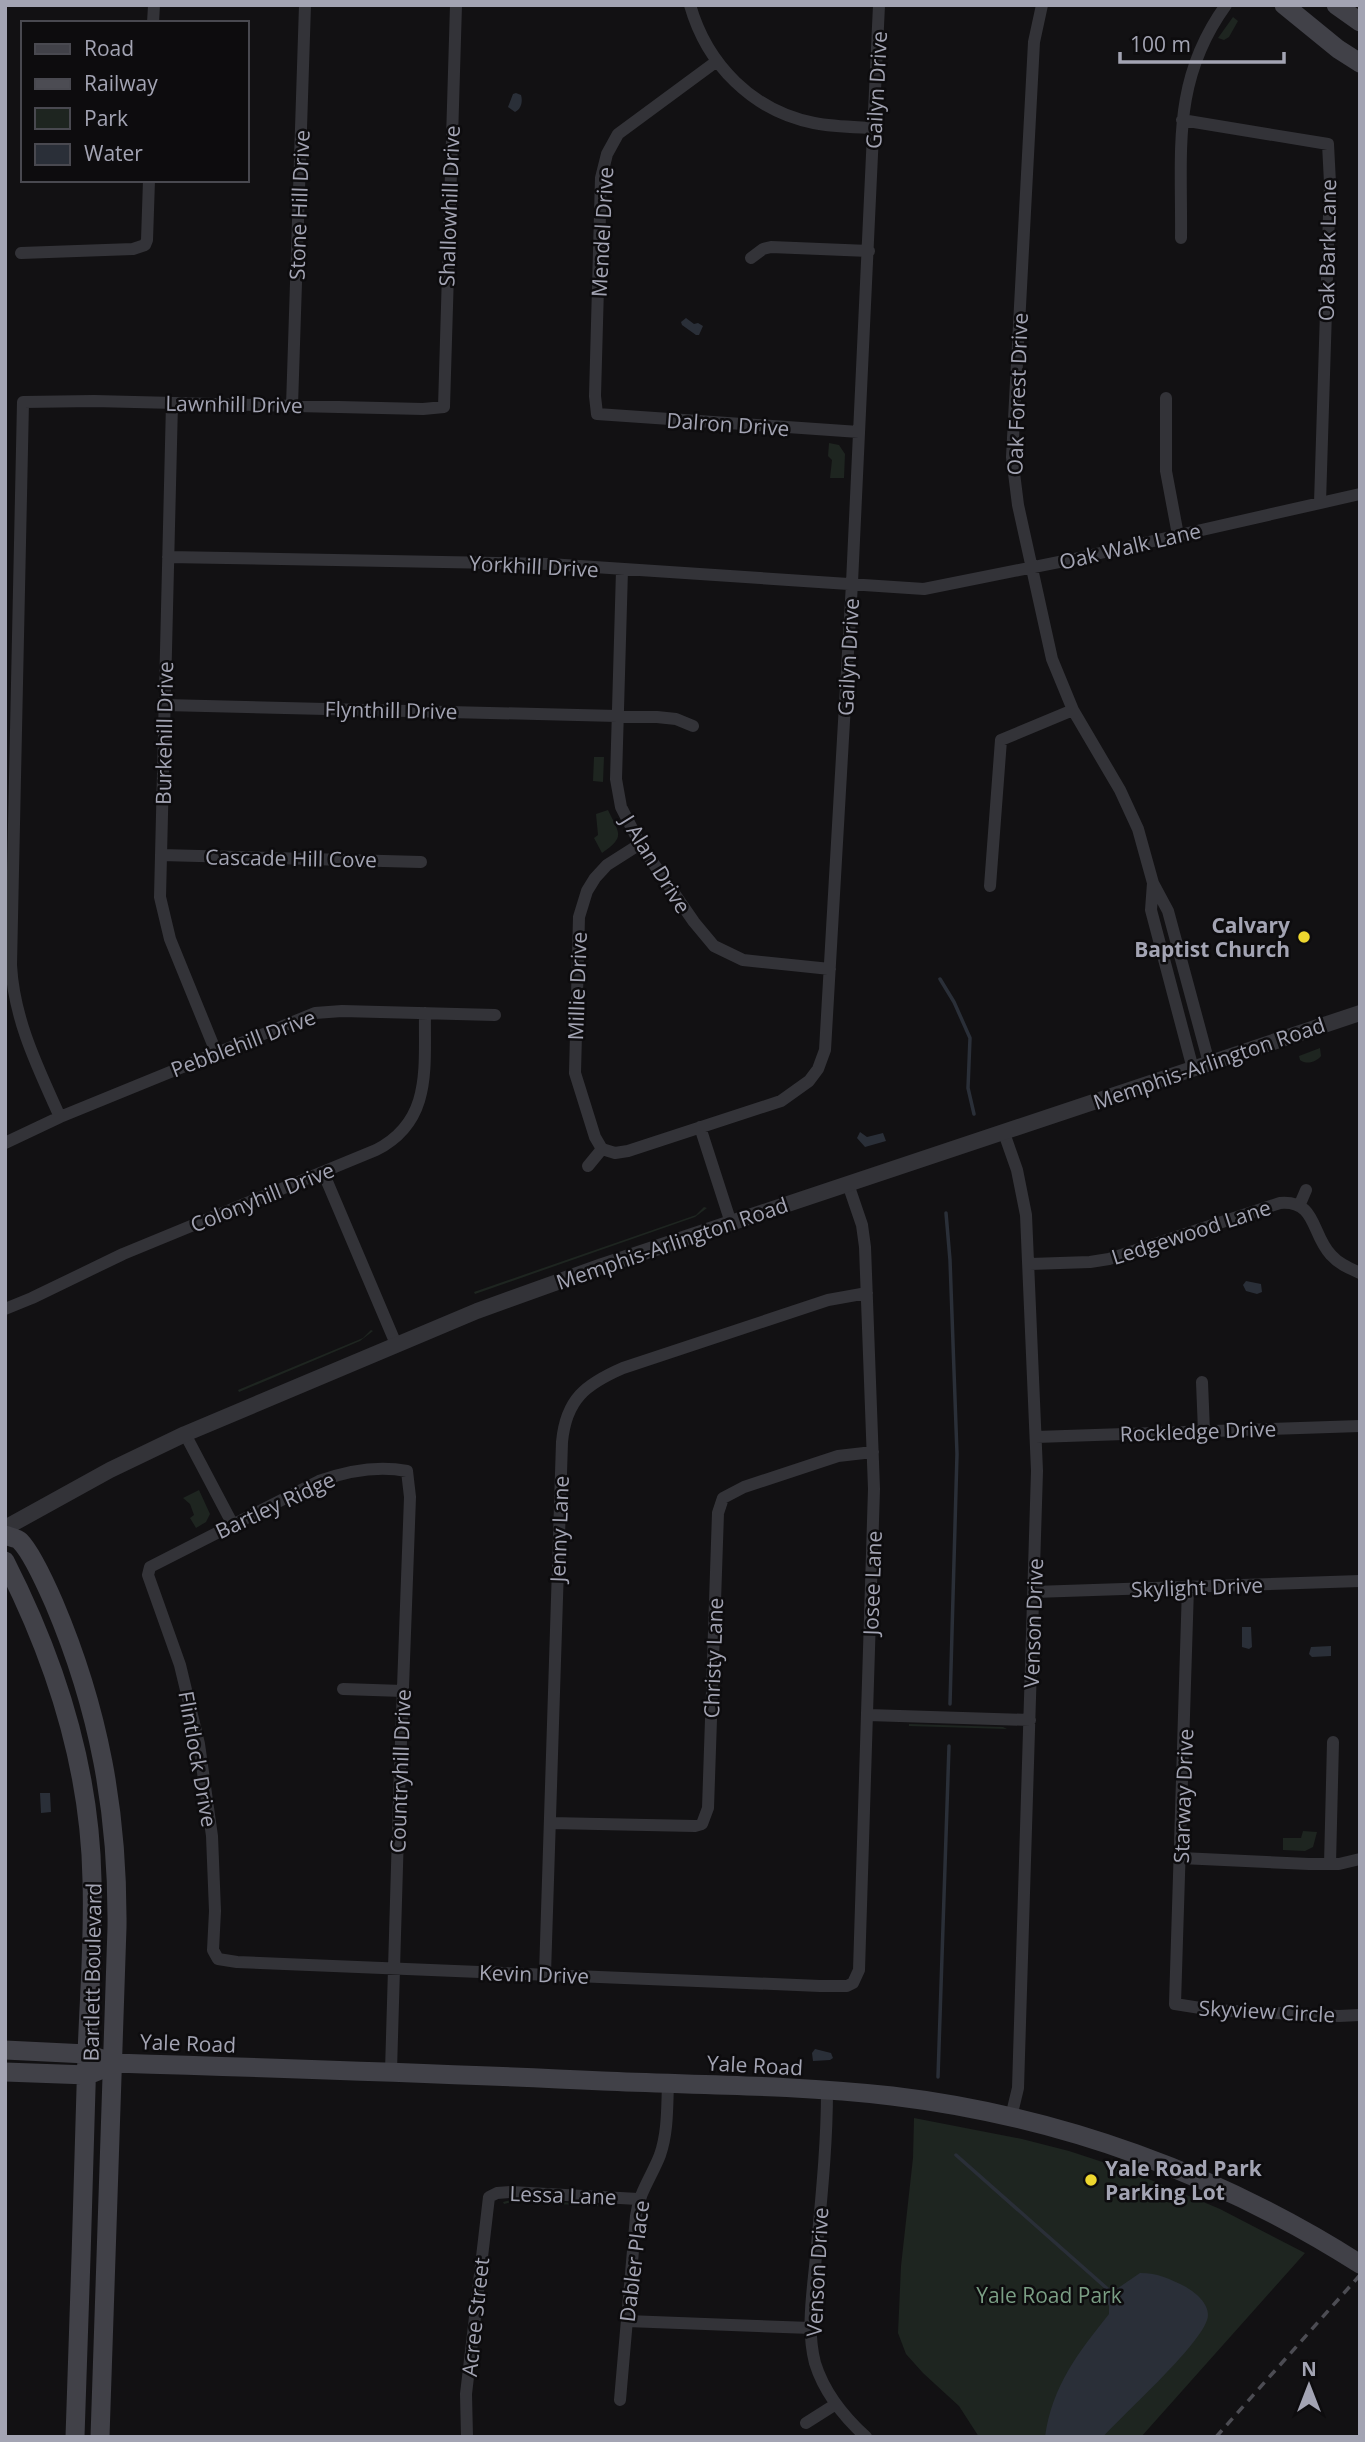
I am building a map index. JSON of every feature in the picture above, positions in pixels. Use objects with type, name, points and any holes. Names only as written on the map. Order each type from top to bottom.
[{"type":"main road","points":[[1284,5],[1338,49],[1360,63]]},
{"type":"main road","points":[[1336,5],[1360,22]]},
{"type":"main road","name":"Bartlett Boulevard","points":[[5,1535],[19,1541],[43,1578],[72,1647],[92,1709],[108,1779],[117,1875],[114,2063],[100,2437]]},
{"type":"main road","name":"Bartlett Boulevard","points":[[5,1561],[48,1654],[72,1733],[89,1824],[92,1949],[75,2437]]},
{"type":"main road","points":[[82,1783],[108,1779]]},
{"type":"main road","name":"Yale Road","points":[[5,2050],[87,2054],[114,2063],[391,2071],[827,2091],[914,2099],[1011,2117],[1071,2132],[1138,2154],[1214,2185],[1298,2227],[1360,2264]]},
{"type":"main road","name":"Yale Road","points":[[5,2072],[88,2075],[114,2063]]},
{"type":"main road","points":[[80,2283],[106,2283]]},
{"type":"street","name":"Stone Hill Drive","points":[[292,405],[305,5]]},
{"type":"street","name":"Shallowhill Drive","points":[[444,407],[456,5]]},
{"type":"street","points":[[691,5],[706,44],[717,61],[752,96],[785,114],[822,124],[874,128]]},
{"type":"street","name":"Gailyn Drive","points":[[601,1149],[615,1153],[628,1151],[781,1101],[809,1081],[821,1063],[827,1042],[869,251],[879,5]]},
{"type":"street","name":"Oak Forest Drive","points":[[1042,5],[1034,42],[1012,466],[1018,505],[1052,659],[1073,710],[1120,790],[1138,829],[1153,883],[1168,911],[1209,1063]]},
{"type":"street","points":[[1181,238],[1182,120],[1189,74],[1209,29],[1226,5]]},
{"type":"street","name":"Mendel Drive","points":[[597,414],[595,396],[601,178],[607,154],[623,130],[717,61]]},
{"type":"street","name":"Oak Bark Lane","points":[[1182,120],[1328,144],[1330,183],[1320,503]]},
{"type":"street","points":[[21,253],[133,249],[145,245],[149,182]]},
{"type":"street","points":[[751,258],[763,249],[771,247],[869,251]]},
{"type":"street","points":[[1166,398],[1166,471],[1178,534]]},
{"type":"street","name":"Lawnhill Drive","points":[[60,1117],[23,1029],[14,998],[10,965],[23,402],[94,401],[423,409],[444,407]]},
{"type":"street","name":"Burkehill Drive","points":[[173,403],[160,897],[165,925],[216,1052]]},
{"type":"street","name":"Dalron Drive","points":[[597,414],[859,432]]},
{"type":"street","name":"Oak Walk Lane","points":[[899,586],[924,589],[1032,568],[1360,494]]},
{"type":"street","name":"Yorkhill Drive","points":[[168,557],[549,564],[899,586]]},
{"type":"street","name":"J Alan Drive","points":[[622,570],[616,779],[618,800],[640,844],[714,946],[743,960],[830,969]]},
{"type":"street","name":"Flynthill Drive","points":[[165,705],[618,716],[666,718],[693,726]]},
{"type":"street","points":[[990,886],[1001,740],[1073,710]]},
{"type":"street","name":"Millie Drive","points":[[601,1149],[595,1138],[575,1073],[579,917],[586,891],[595,878],[607,866],[640,844]]},
{"type":"street","name":"Cascade Hill Cove","points":[[161,855],[421,862]]},
{"type":"street","name":"Oak Forest Drive","points":[[1153,883],[1151,910],[1193,1069]]},
{"type":"street","name":"Pebblehill Drive","points":[[5,1143],[60,1117],[315,1013],[342,1011],[495,1015]]},
{"type":"street","name":"Colonyhill Drive","points":[[5,1308],[32,1298],[123,1254],[387,1145],[409,1123],[422,1090],[425,1013]]},
{"type":"street","name":"Memphis-Arlington Road","points":[[5,1528],[110,1470],[185,1434],[396,1344],[526,1293],[1360,1013]]},
{"type":"street","points":[[700,1127],[731,1223]]},
{"type":"street","name":"Venson Drive","points":[[1003,1133],[1022,1189],[1030,1264],[1037,1508],[1018,2088],[1011,2117]]},
{"type":"street","points":[[588,1166],[601,1149]]},
{"type":"street","points":[[323,1172],[396,1344]]},
{"type":"street","name":"Josee Lane","points":[[848,1184],[864,1237],[874,1499],[859,1970],[853,1983]]},
{"type":"street","points":[[1300,1204],[1306,1190]]},
{"type":"street","name":"Ledgewood Lane","points":[[1030,1264],[1109,1259],[1280,1203],[1300,1204],[1307,1210],[1330,1254],[1341,1264],[1360,1273]]},
{"type":"street","name":"Jenny Lane","points":[[545,1974],[562,1442],[572,1405],[587,1387],[623,1368],[828,1300],[867,1293]]},
{"type":"street","points":[[1202,1382],[1204,1431]]},
{"type":"street","name":"Rockledge Drive","points":[[1036,1437],[1360,1426]]},
{"type":"street","points":[[185,1434],[232,1524]]},
{"type":"street","name":"Christy Lane","points":[[550,1823],[649,1826],[702,1824],[708,1808],[720,1503],[728,1494],[744,1487],[838,1456],[873,1452]]},
{"type":"street","name":"Bartley Ridge","points":[[150,1567],[329,1477],[370,1469],[407,1471]]},
{"type":"street","name":"Countryhill Drive","points":[[391,2071],[410,1497],[407,1471]]},
{"type":"street","name":"Flintlock Drive","points":[[150,1567],[148,1574],[180,1665],[199,1744],[212,1836],[215,1911],[213,1950],[216,1956]]},
{"type":"street","name":"Skylight Drive","points":[[1034,1592],[1360,1581]]},
{"type":"street","name":"Starway Drive","points":[[1175,2004],[1188,1587]]},
{"type":"street","points":[[343,1689],[403,1691]]},
{"type":"street","points":[[867,1715],[1030,1720]]},
{"type":"street","points":[[1330,1864],[1333,1742]]},
{"type":"street","points":[[1181,1858],[1330,1864],[1360,1860]]},
{"type":"street","name":"Kevin Drive","points":[[216,1956],[226,1961],[820,1986],[847,1986],[853,1983]]},
{"type":"street","name":"Skyview Circle","points":[[1175,2004],[1213,2010],[1326,2016],[1360,2015]]},
{"type":"street","name":"Dabler Place","points":[[620,2400],[638,2199],[663,2147],[668,2084]]},
{"type":"street","name":"Venson Drive","points":[[827,2091],[811,2328],[816,2363],[836,2404],[866,2437]]},
{"type":"street","name":"Lessa Lane","points":[[489,2197],[497,2193],[511,2192],[638,2199]]},
{"type":"street","name":"Acree Street","points":[[467,2437],[466,2394],[489,2197]]},
{"type":"street","points":[[627,2321],[811,2328]]},
{"type":"street","points":[[806,2423],[836,2404]]},
{"type":"green space","points":[[1233,17],[1238,21],[1229,37],[1224,40],[1218,38]]},
{"type":"green space","points":[[829,443],[839,445],[845,454],[844,478],[830,478],[832,460],[828,456]]},
{"type":"green space","points":[[594,757],[604,757],[603,782],[593,781]]},
{"type":"green space","points":[[608,810],[618,834],[615,843],[602,853],[594,838],[598,835],[596,814]]},
{"type":"green space","points":[[1320,1048],[1321,1056],[1317,1060],[1308,1063],[1300,1060],[1299,1056]]},
{"type":"green space","points":[[704,1207],[707,1208],[695,1217],[475,1294],[474,1292],[696,1215]]},
{"type":"green space","points":[[373,1331],[360,1341],[239,1392],[238,1390],[363,1338]]},
{"type":"green space","points":[[199,1490],[210,1514],[206,1522],[196,1528],[190,1518],[194,1515],[190,1504],[183,1498]]},
{"type":"green space","points":[[909,1726],[1003,1727],[1007,1729]]},
{"type":"green space","points":[[1303,1831],[1317,1832],[1313,1847],[1305,1851],[1283,1850],[1283,1838],[1301,1838]]},
{"type":"green space","name":"Yale Road Park","points":[[914,2118],[1022,2139],[1127,2170],[1220,2209],[1305,2253],[1141,2437],[979,2437],[959,2406],[906,2354],[898,2333]]},
{"type":"green space","points":[[511,2200],[598,2204],[598,2206],[503,2202]]},
{"type":"water","points":[[513,94],[521,95],[522,100],[515,112],[508,107]]},
{"type":"water","points":[[686,318],[703,326],[699,335],[682,325],[681,322]]},
{"type":"water","points":[[860,1132],[867,1137],[883,1133],[886,1141],[865,1147],[857,1138]]},
{"type":"water","points":[[1246,1281],[1261,1284],[1262,1292],[1257,1294],[1246,1291],[1243,1285]]},
{"type":"water","points":[[1242,1627],[1251,1627],[1252,1647],[1249,1649],[1242,1647]]},
{"type":"water","points":[[1331,1646],[1331,1656],[1312,1657],[1309,1654],[1311,1647]]},
{"type":"water","points":[[40,1793],[50,1793],[51,1812],[41,1813]]},
{"type":"water","points":[[815,2049],[831,2053],[833,2058],[813,2061],[812,2053]]},
{"type":"water","points":[[1140,2273],[1164,2277],[1194,2292],[1204,2302],[1207,2311],[1204,2326],[1163,2377],[1103,2437],[1045,2437],[1048,2419],[1060,2386],[1087,2342],[1109,2314],[1105,2297]]},
{"type":"waterway","points":[[940,979],[970,1038],[968,1088],[974,1114]]},
{"type":"waterway","points":[[946,1213],[957,1454],[950,1704]]},
{"type":"waterway","points":[[938,2077],[949,1746]]},
{"type":"waterway","points":[[956,2155],[1111,2292]]},
{"type":"railway","points":[[1216,2437],[1360,2275]]},
{"type":"place","name":"Calvary Baptist Church","points":[[1304,937]]},
{"type":"place","name":"Yale Road Park Parking Lot","points":[[1091,2180]]}]
